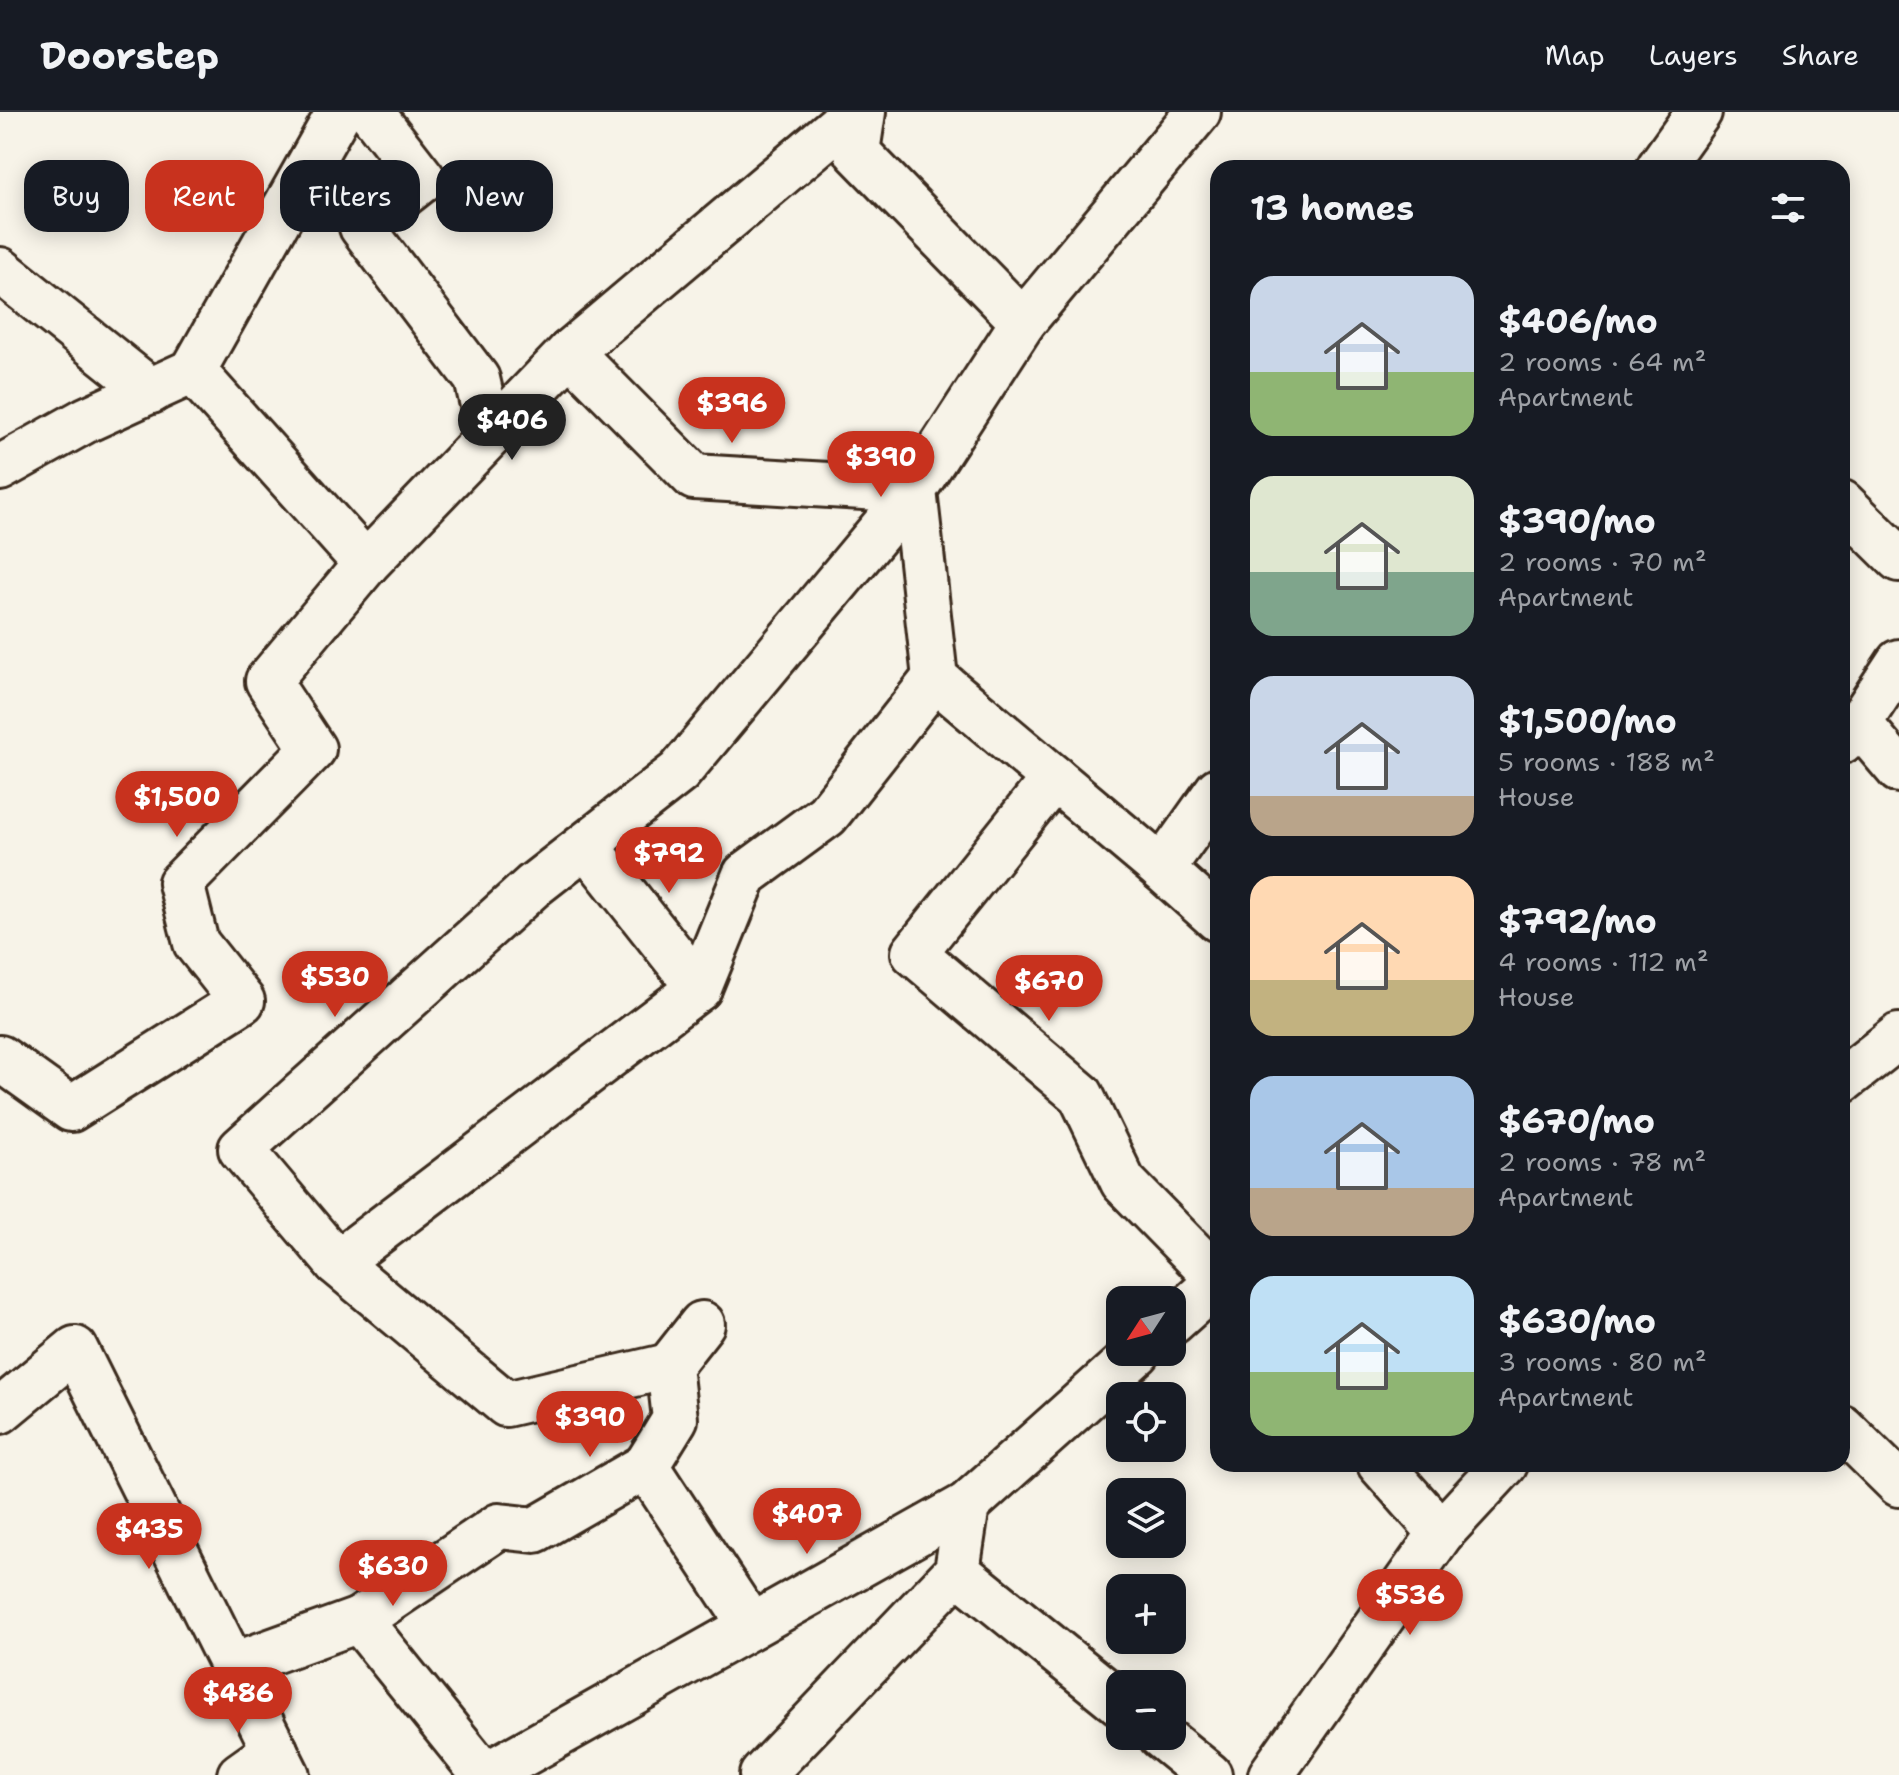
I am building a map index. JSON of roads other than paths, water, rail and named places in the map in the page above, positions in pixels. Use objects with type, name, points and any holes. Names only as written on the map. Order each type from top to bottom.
[{"type":"street","points":[[0,468],[86,420],[193,371],[339,112]]},
{"type":"street","points":[[371,112],[423,179],[362,227],[477,379],[490,435]]},
{"type":"street","points":[[0,1058],[71,1109],[242,1001],[196,943],[181,883],[313,749],[268,681],[366,564],[570,352],[855,112]]},
{"type":"street","points":[[863,112],[857,152],[1023,322]]},
{"type":"street","points":[[702,1324],[669,1366],[506,1404],[337,1263],[241,1149],[533,886],[679,772],[914,490],[1023,322],[1198,112]]},
{"type":"street","points":[[1665,160],[1699,112]]},
{"type":"street","points":[[0,270],[151,391]]},
{"type":"street","points":[[570,352],[694,477],[914,490]]},
{"type":"street","points":[[193,371],[366,564]]},
{"type":"street","points":[[914,490],[935,678],[1210,912]]},
{"type":"street","points":[[1850,511],[1899,559]]},
{"type":"street","points":[[1899,662],[1850,732],[1899,770]]},
{"type":"street","points":[[337,1263],[699,988],[745,875],[827,815],[935,678]]},
{"type":"street","points":[[1054,778],[914,953],[1081,1095],[1123,1182],[1210,1272]]},
{"type":"street","points":[[1162,869],[1210,801]]},
{"type":"street","points":[[586,845],[699,988]]},
{"type":"street","points":[[1850,1075],[1899,1036]]},
{"type":"street","points":[[1186,1309],[1210,1287]]},
{"type":"street","points":[[0,1411],[75,1349],[281,1763],[240,1775]]},
{"type":"street","points":[[234,1665],[359,1620],[499,1526],[535,1530],[646,1466],[675,1419],[669,1366]]},
{"type":"street","points":[[359,1620],[485,1775],[967,1505],[1122,1366]]},
{"type":"street","points":[[1850,1436],[1899,1484]]},
{"type":"street","points":[[646,1466],[751,1626]]},
{"type":"street","points":[[1387,1472],[1441,1533]]},
{"type":"street","points":[[1271,1775],[1441,1533],[1498,1472]]},
{"type":"street","points":[[762,1775],[957,1571],[967,1505]]},
{"type":"street","points":[[957,1571],[1106,1692]]},
{"type":"street","points":[[1178,1750],[1209,1775]]}]
